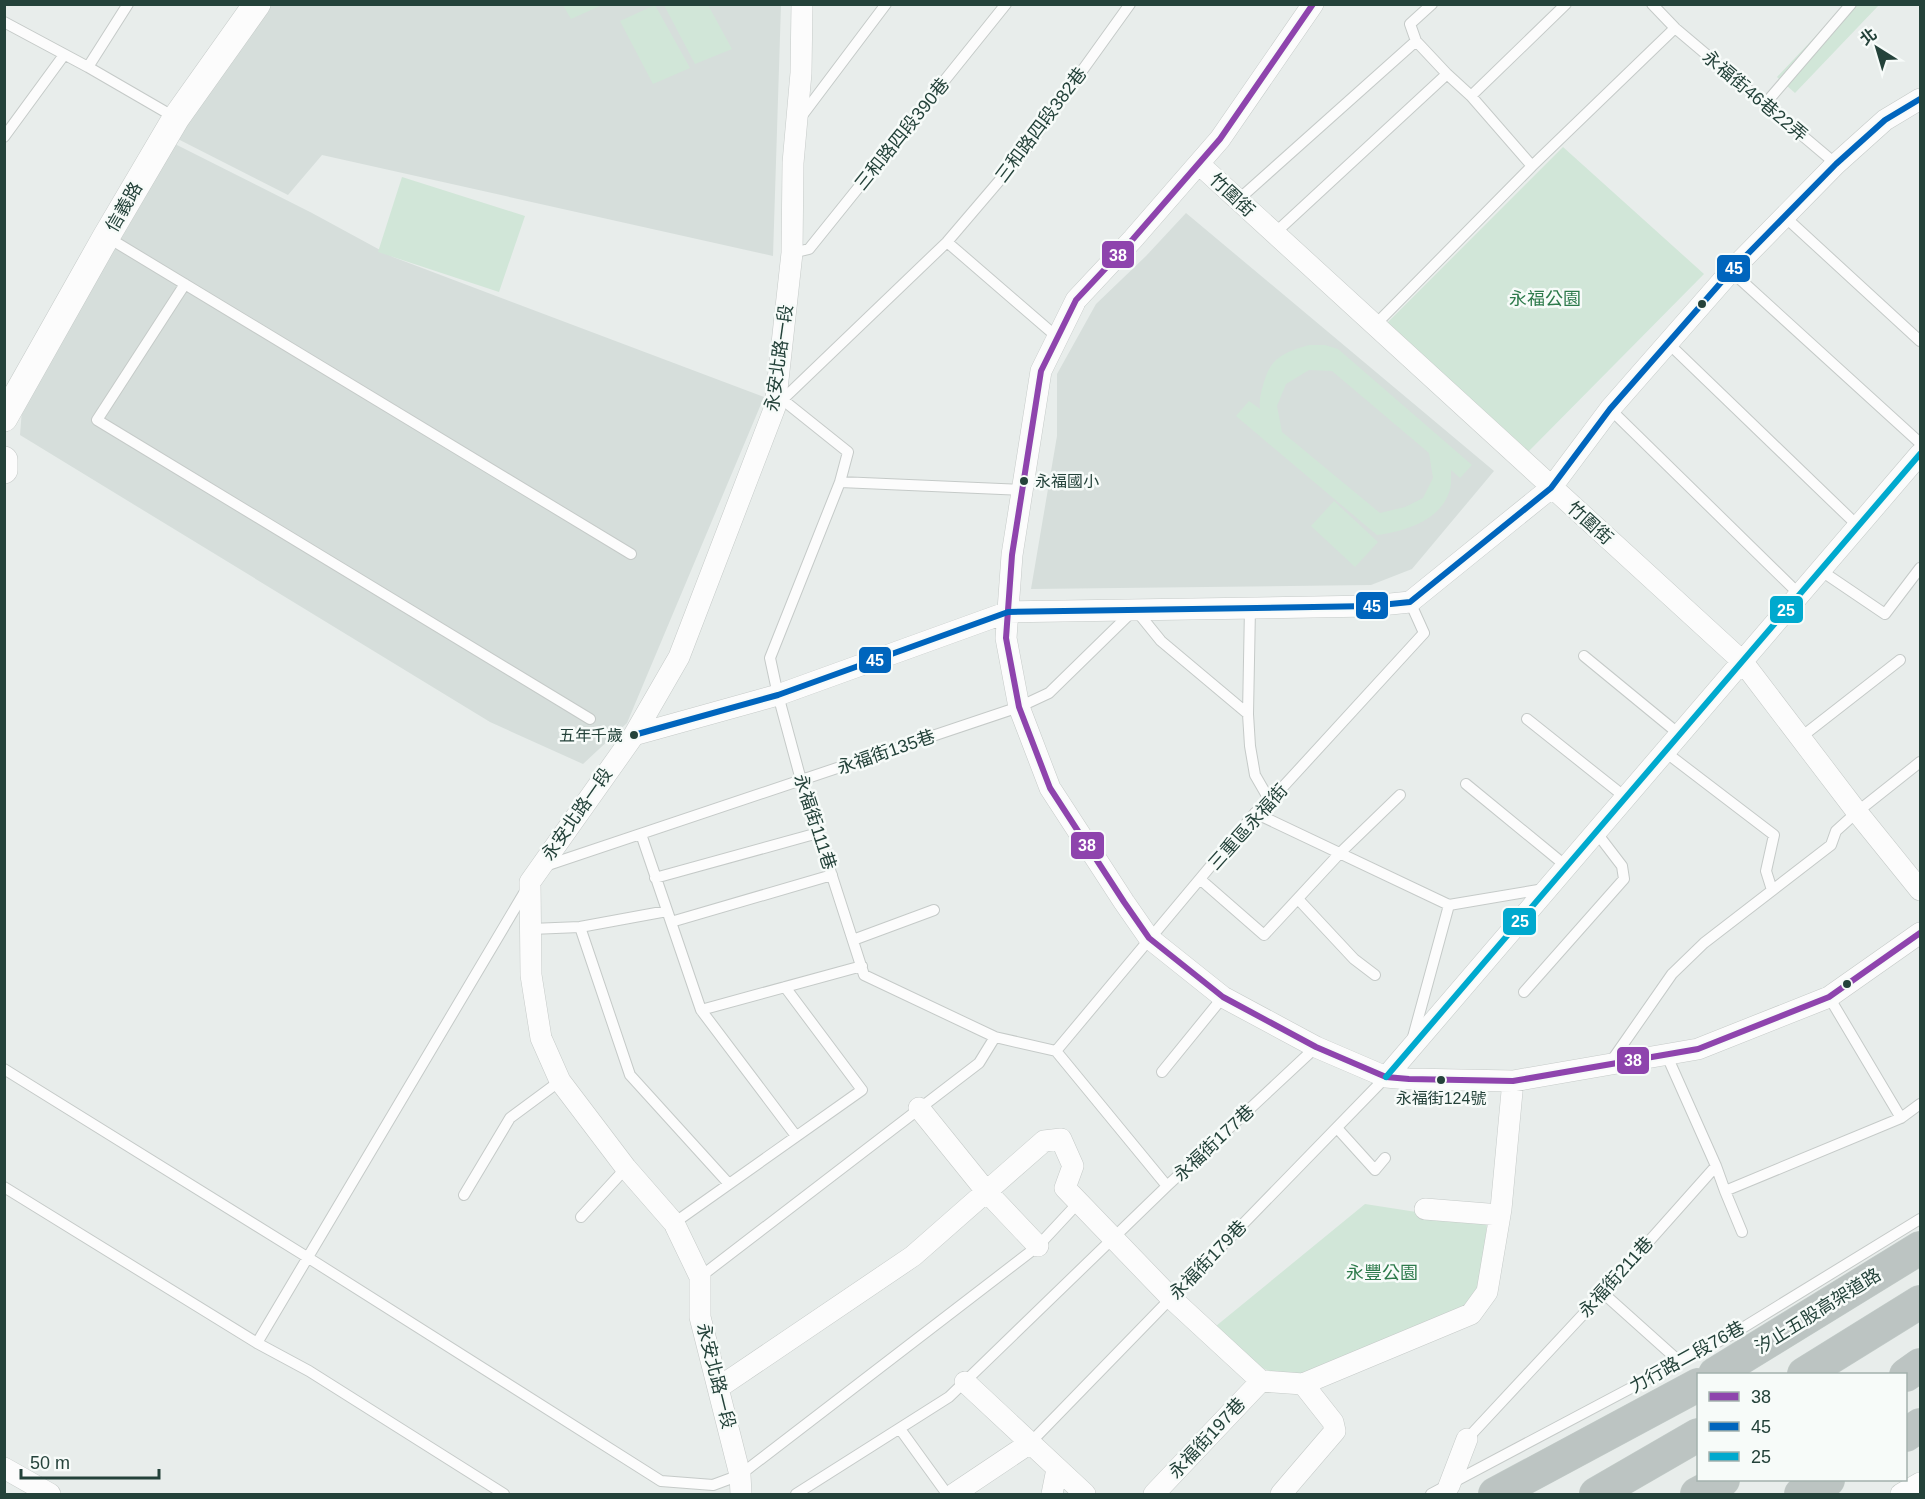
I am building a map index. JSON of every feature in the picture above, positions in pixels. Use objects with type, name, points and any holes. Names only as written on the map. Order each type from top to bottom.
[{"type":"highway","name":"汐止五股高架道路","points":[[1717,1373],[1920,1248]]},
{"type":"highway","points":[[1806,1373],[1920,1302]]},
{"type":"highway","points":[[1907,1373],[1920,1365]]},
{"type":"highway","points":[[1495,1494],[1689,1373]]},
{"type":"highway","points":[[1907,1434],[1920,1425]]},
{"type":"highway","points":[[1596,1494],[1697,1436]]},
{"type":"highway","points":[[1697,1494],[1720,1481]]},
{"type":"highway","points":[[1801,1494],[1824,1481]]},
{"type":"street","name":"信義路","points":[[4,418],[176,118],[257,4]]},
{"type":"street","name":"永安北路一段","points":[[740,1485],[700,1317],[700,1277],[674,1223],[626,1168],[560,1081],[541,1038],[531,975],[531,929],[535,875],[634,735],[679,657],[779,403],[792,253],[795,125],[801,73],[802,4]]},
{"type":"street","points":[[1313,4],[1220,139],[1133,239],[1076,300],[1041,371],[1012,555],[1006,638],[1019,707],[1050,788],[1124,902],[1149,938],[1223,997],[1316,1047],[1386,1077],[1410,1079],[1513,1081],[1698,1049],[1829,997],[1920,933]]},
{"type":"street","points":[[634,735],[778,695],[1008,612],[1371,606],[1410,602],[1551,488],[1610,409],[1731,271],[1836,164],[1885,120],[1920,99]]},
{"type":"street","name":"竹圍街","points":[[1199,164],[1742,661],[1920,891]]},
{"type":"street","points":[[1386,1077],[1920,454]]},
{"type":"street","points":[[4,460],[4,470]]},
{"type":"street","points":[[718,1388],[913,1256],[1044,1141],[1061,1138],[1073,1166],[1065,1188],[1170,1298],[1260,1381],[1303,1384],[1471,1314],[1487,1292],[1500,1215],[1513,1081]]},
{"type":"street","points":[[919,1108],[986,1191],[1038,1245]]},
{"type":"street","points":[[1425,1209],[1500,1215]]},
{"type":"street","name":"永福街197巷","points":[[1154,1494],[1260,1381]]},
{"type":"street","points":[[965,1382],[1085,1494]]},
{"type":"street","points":[[1281,1494],[1335,1431],[1333,1422],[1303,1384]]},
{"type":"street","name":"永福街211巷","points":[[1440,1490],[1467,1439]]},
{"type":"street","points":[[954,1494],[1030,1443]]},
{"type":"street","points":[[4,1468],[50,1494]]},
{"type":"street","points":[[1052,1494],[1057,1469]]},
{"type":"street","points":[[1900,1494],[1920,1483]]},
{"type":"lane","points":[[88,67],[128,4]]},
{"type":"lane","points":[[795,125],[886,4]]},
{"type":"lane","name":"三和路四段390巷","points":[[792,253],[808,249],[1006,4]]},
{"type":"lane","name":"三和路四段382巷","points":[[779,403],[947,242],[1023,153],[1130,4]]},
{"type":"lane","points":[[1431,4],[1410,24],[1416,41],[1471,96],[1533,166]]},
{"type":"lane","points":[[1471,96],[1566,4]]},
{"type":"lane","name":"永福街46巷22弄","points":[[1652,4],[1675,28],[1836,164]]},
{"type":"lane","points":[[1764,104],[1851,4]]},
{"type":"lane","points":[[4,22],[176,118]]},
{"type":"lane","points":[[1375,325],[1533,166],[1675,28]]},
{"type":"lane","points":[[1238,200],[1416,41]]},
{"type":"lane","points":[[4,137],[64,55]]},
{"type":"lane","points":[[1275,233],[1447,74]]},
{"type":"lane","points":[[1784,216],[1920,341]]},
{"type":"lane","points":[[106,237],[631,554]]},
{"type":"lane","points":[[947,242],[1057,337]]},
{"type":"lane","points":[[1731,271],[1920,443]]},
{"type":"lane","points":[[184,284],[97,420],[590,719]]},
{"type":"lane","points":[[1667,342],[1858,526]]},
{"type":"lane","name":"永福街111巷","points":[[779,403],[848,452],[840,482],[770,658],[801,780],[862,966]]},
{"type":"lane","points":[[1610,409],[1799,594]]},
{"type":"lane","points":[[840,482],[1022,490]]},
{"type":"lane","points":[[1820,570],[1885,614],[1920,568]]},
{"type":"lane","name":"三重區永福街","points":[[1056,1051],[1255,813],[1270,801],[1424,633],[1410,602]]},
{"type":"lane","points":[[1250,607],[1248,714],[1250,746],[1255,775],[1270,801]]},
{"type":"lane","points":[[1135,609],[1161,641],[1248,714]]},
{"type":"lane","name":"永福街135巷","points":[[535,875],[641,834],[1019,707],[1049,693],[1135,609]]},
{"type":"lane","points":[[1584,656],[1679,734]]},
{"type":"lane","points":[[1800,738],[1900,660]]},
{"type":"lane","points":[[1527,719],[1625,797]]},
{"type":"lane","points":[[1664,751],[1774,835],[1766,872],[1772,890]]},
{"type":"lane","points":[[1608,1066],[1672,974],[1704,943],[1831,845],[1836,831],[1920,762]]},
{"type":"lane","points":[[1466,784],[1566,866]]},
{"type":"lane","points":[[1201,880],[1264,935],[1340,853],[1400,795]]},
{"type":"lane","points":[[1255,813],[1449,905],[1547,888]]},
{"type":"lane","points":[[1524,992],[1624,879],[1622,866],[1596,832]]},
{"type":"lane","points":[[656,878],[818,833]]},
{"type":"lane","points":[[641,834],[701,1011],[796,1136]]},
{"type":"lane","points":[[257,1343],[535,875]]},
{"type":"lane","points":[[531,929],[580,927],[669,917],[832,875]]},
{"type":"lane","points":[[1298,899],[1354,959],[1375,975]]},
{"type":"lane","points":[[1410,1049],[1449,905]]},
{"type":"lane","points":[[853,940],[934,910]]},
{"type":"lane","points":[[580,927],[630,1075],[729,1184]]},
{"type":"lane","points":[[701,1011],[862,966],[864,975],[995,1036],[1056,1051],[1167,1186]]},
{"type":"lane","points":[[674,1223],[862,1089],[785,987]]},
{"type":"lane","points":[[1162,1072],[1223,997]]},
{"type":"lane","points":[[1829,997],[1900,1118]]},
{"type":"lane","points":[[700,1277],[979,1063],[995,1036]]},
{"type":"lane","points":[[796,1494],[949,1397],[1167,1186],[1316,1047]]},
{"type":"lane","name":"永福街177巷","points":[[1113,1238],[1316,1047]]},
{"type":"lane","points":[[1667,1056],[1716,1166],[1742,1232]]},
{"type":"lane","points":[[4,1068],[661,1481],[740,1485],[1038,1245],[1078,1203]]},
{"type":"lane","name":"永福街179巷","points":[[1030,1443],[1386,1077]]},
{"type":"lane","points":[[464,1196],[510,1118],[560,1081]]},
{"type":"lane","points":[[1725,1191],[1900,1118],[1920,1104]]},
{"type":"lane","points":[[1337,1128],[1376,1170],[1385,1158]]},
{"type":"lane","name":"永福街211巷","points":[[1467,1439],[1603,1293],[1716,1166]]},
{"type":"lane","points":[[581,1217],[626,1168]]},
{"type":"lane","points":[[4,1187],[257,1343],[309,1371],[504,1494]]},
{"type":"lane","name":"力行路二段76巷","points":[[1440,1490],[1689,1373],[1731,1335],[1920,1220]]},
{"type":"lane","points":[[1603,1293],[1689,1373]]},
{"type":"lane","points":[[900,1429],[947,1494]]},
{"type":"lane","points":[[1044,1494],[1057,1469]]},
{"type":"shaded area","points":[[266,5],[781,5],[773,256],[322,155],[288,195],[170,135]]},
{"type":"shaded area","points":[[169,141],[312,213],[393,257],[764,397],[627,723],[583,764],[490,722],[20,435],[22,409]]},
{"type":"shaded area","name":"永福國小","points":[[1186,213],[1494,471],[1412,569],[1371,585],[1031,589],[1057,436],[1057,374],[1096,304]]},
{"type":"green space","points":[[563,5],[602,5],[571,19]]},
{"type":"green space","points":[[655,5],[690,68],[653,84],[620,21]]},
{"type":"green space","points":[[664,5],[708,5],[732,49],[695,64]]},
{"type":"green space","points":[[1845,5],[1879,5],[1795,93],[1777,77]]},
{"type":"green space","name":"永福公園","points":[[1563,147],[1704,274],[1527,453],[1386,324]]},
{"type":"green space","points":[[402,177],[525,216],[499,292],[378,252]]},
{"type":"green space","points":[[1309,345],[1325,345],[1338,349],[1472,465],[1460,478],[1451,470],[1448,496],[1442,506],[1423,521],[1401,530],[1377,535],[1236,416],[1249,401],[1260,409],[1262,389],[1275,361],[1286,353]],"holes":[[[1309,370],[1332,371],[1429,453],[1433,478],[1423,498],[1405,507],[1380,513],[1282,432],[1277,406],[1286,384]]]},
{"type":"green space","points":[[1334,501],[1378,542],[1355,567],[1311,526]]},
{"type":"green space","name":"永豐公園","points":[[1365,1204],[1487,1223],[1480,1292],[1464,1308],[1292,1378],[1268,1371],[1249,1359],[1216,1326]]},
{"type":"transit line","name":"38","points":[[1313,4],[1220,139],[1133,239],[1076,300],[1041,371],[1012,555],[1006,638],[1019,707],[1050,788],[1124,902],[1149,938],[1223,997],[1316,1047],[1386,1077],[1409,1079],[1513,1081],[1698,1049],[1829,997],[1920,933]]},
{"type":"transit line","name":"45","points":[[634,735],[778,695],[1008,612],[1371,606],[1410,602],[1551,488],[1610,409],[1731,271],[1836,164],[1885,120],[1920,99]]},
{"type":"transit line","name":"25","points":[[1386,1077],[1920,454]]},
{"type":"place","name":"永福國小","points":[[1024,481]]},
{"type":"place","name":"五年千歲","points":[[634,735]]},
{"type":"place","name":"永福街124號","points":[[1441,1080]]}]
